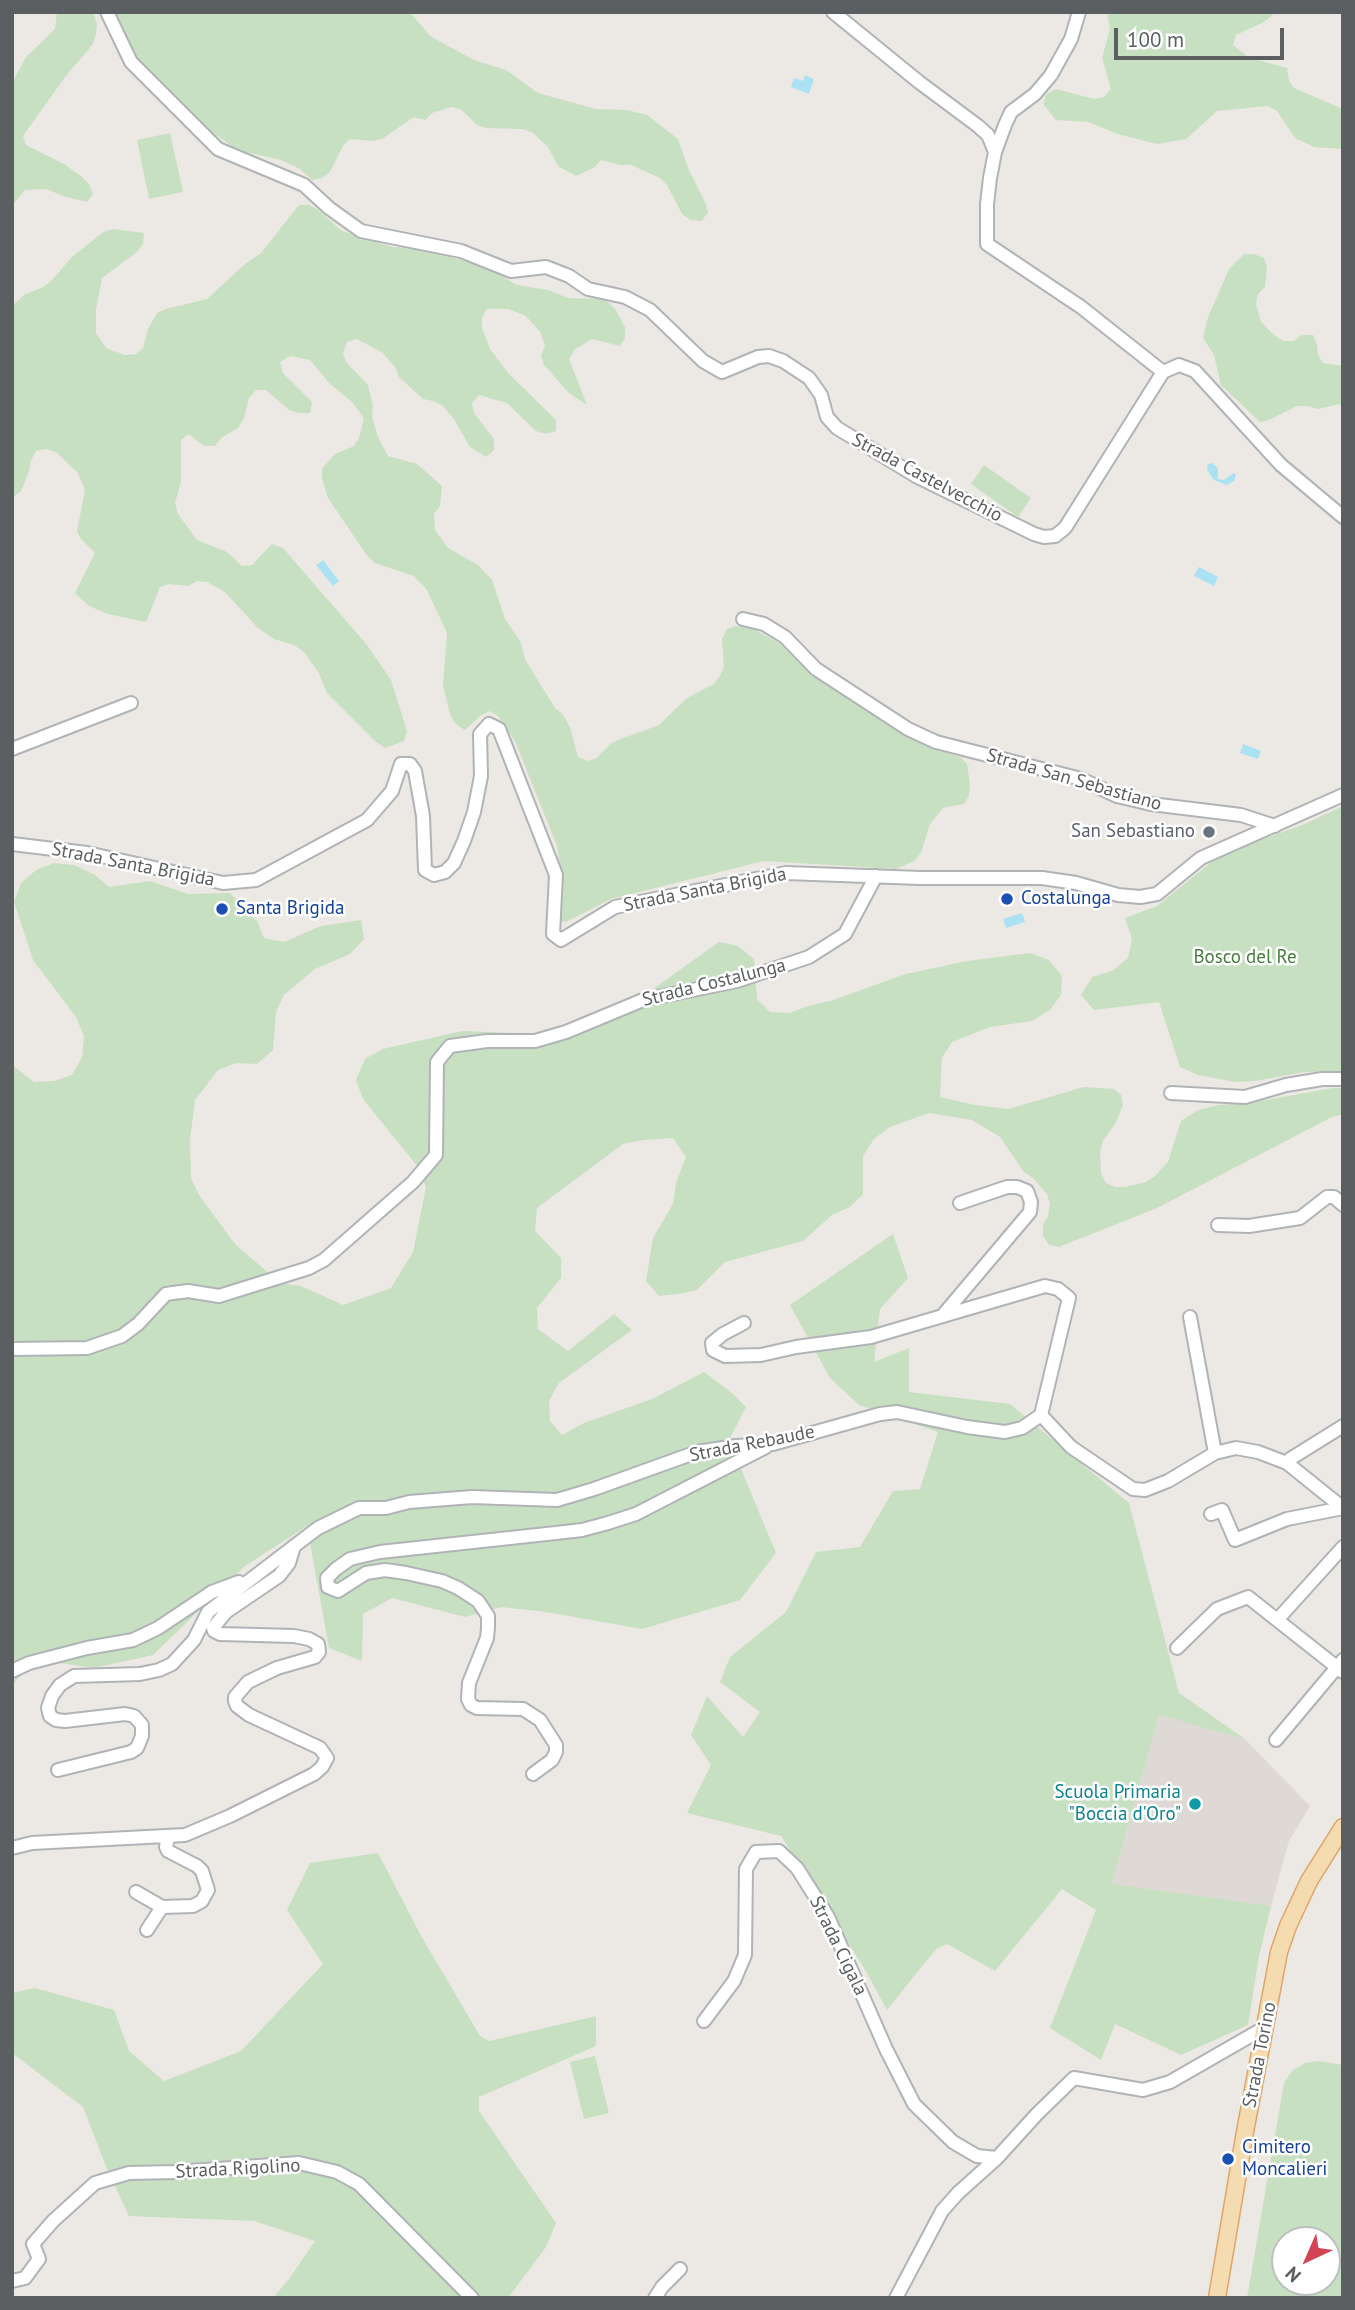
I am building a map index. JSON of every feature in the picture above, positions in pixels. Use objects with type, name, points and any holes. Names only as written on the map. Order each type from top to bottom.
[{"type":"main road","name":"Strada Torino","points":[[1217,2298],[1279,1952],[1309,1881],[1343,1827]]},
{"type":"street","name":"Strada Castelvecchio","points":[[107,12],[131,62],[218,149],[304,185],[329,208],[361,231],[461,251],[511,271],[546,267],[569,276],[589,289],[625,297],[650,310],[703,361],[722,372],[758,357],[769,356],[783,361],[809,378],[821,395],[827,417],[837,428],[916,476],[1034,534],[1055,536],[1065,528],[1163,372]]},
{"type":"street","points":[[833,12],[900,67],[978,125],[988,135],[995,152]]},
{"type":"street","points":[[1079,12],[1071,39],[1051,75],[1035,94],[1011,112],[995,152],[987,204],[987,244],[1081,307],[1163,372],[1179,365],[1195,371],[1281,465],[1343,517]]},
{"type":"street","name":"Strada San Sebastiano","points":[[743,619],[764,624],[785,637],[816,669],[908,729],[936,742],[1082,779],[1117,796],[1151,804],[1241,815],[1275,826]]},
{"type":"street","points":[[12,749],[131,702]]},
{"type":"street","name":"Strada Santa Brigida","points":[[12,844],[88,853],[223,883],[256,880],[367,820],[392,791],[401,764],[410,764],[415,771],[423,816],[425,870],[434,875],[445,872],[454,863],[464,841],[474,812],[481,776],[480,734],[489,724],[499,729],[556,875],[553,934],[561,940],[615,907],[786,873],[1042,878],[1076,883],[1118,895],[1140,897],[1157,894],[1201,858],[1343,795]]},
{"type":"street","name":"Strada Costalunga","points":[[12,1349],[87,1348],[122,1336],[138,1324],[166,1294],[188,1291],[219,1296],[309,1268],[324,1260],[413,1182],[436,1155],[437,1062],[450,1046],[487,1041],[535,1041],[566,1032],[643,1000],[737,981],[809,957],[845,934],[876,876]]},
{"type":"street","points":[[1171,1093],[1245,1097],[1298,1083],[1343,1079]]},
{"type":"street","points":[[943,1316],[1030,1212],[1031,1202],[1027,1191],[1017,1186],[960,1203]]},
{"type":"street","points":[[1218,1226],[1249,1226],[1300,1218],[1327,1197],[1334,1197],[1343,1205]]},
{"type":"street","points":[[744,1323],[712,1343],[713,1350],[724,1356],[761,1355],[796,1347],[871,1337],[1045,1286],[1059,1289],[1069,1298],[1041,1415],[1071,1447],[1133,1489],[1145,1490],[1168,1481],[1215,1453],[1236,1448],[1258,1451],[1287,1463],[1343,1508]]},
{"type":"street","points":[[1190,1317],[1215,1453]]},
{"type":"street","name":"Strada Rebaude","points":[[252,1577],[318,1528],[359,1508],[386,1508],[472,1497],[557,1500],[697,1452],[773,1444],[880,1414],[897,1412],[1005,1432],[1022,1428],[1041,1415]]},
{"type":"street","points":[[1287,1463],[1343,1426]]},
{"type":"street","points":[[533,1774],[552,1760],[556,1752],[556,1745],[540,1720],[523,1709],[477,1708],[471,1705],[468,1699],[469,1683],[487,1638],[488,1616],[478,1601],[442,1581],[406,1573],[385,1570],[366,1573],[338,1591],[328,1587],[326,1581],[329,1575],[350,1559],[380,1552],[556,1534],[608,1523],[636,1514],[773,1444]]},
{"type":"street","points":[[1211,1514],[1222,1510],[1235,1540],[1287,1520],[1343,1508]]},
{"type":"street","points":[[12,1848],[32,1843],[167,1837],[192,1833],[314,1774],[326,1762],[325,1754],[317,1745],[249,1715],[237,1706],[235,1701],[241,1689],[256,1678],[277,1668],[315,1657],[320,1650],[318,1644],[294,1636],[220,1634],[213,1628],[226,1612],[279,1576],[289,1563],[294,1546]]},
{"type":"street","points":[[1278,1619],[1343,1547]]},
{"type":"street","points":[[12,1671],[29,1663],[87,1648],[134,1640],[158,1628],[212,1592],[252,1577]]},
{"type":"street","points":[[58,1770],[131,1752],[137,1748],[142,1736],[142,1726],[134,1716],[125,1714],[56,1720],[50,1716],[48,1708],[60,1685],[74,1676],[140,1674],[172,1664],[194,1640],[208,1612],[252,1577]]},
{"type":"street","points":[[1177,1648],[1217,1609],[1248,1597],[1341,1667],[1276,1740]]},
{"type":"street","points":[[136,1892],[162,1907],[193,1906],[202,1901],[208,1890],[202,1871],[167,1851],[167,1837]]},
{"type":"street","name":"Strada Cigala","points":[[704,2021],[734,1981],[745,1955],[746,1869],[756,1852],[779,1850],[797,1868],[828,1917],[886,2049],[914,2104],[953,2142],[977,2156],[997,2158]]},
{"type":"street","points":[[147,1930],[162,1907]]},
{"type":"street","points":[[896,2298],[942,2211],[1074,2078],[1143,2090],[1170,2082],[1265,2028]]},
{"type":"street","name":"Strada Rigolino","points":[[12,2281],[25,2278],[39,2259],[33,2244],[52,2221],[95,2183],[129,2173],[299,2163],[337,2172],[359,2184],[472,2298]]},
{"type":"street","points":[[655,2298],[680,2269]]},
{"type":"shaded area","points":[[1159,1714],[1245,1739],[1310,1806],[1289,1841],[1271,1906],[1112,1885]]},
{"type":"green space","points":[[57,12],[93,12],[97,24],[96,34],[93,44],[65,77],[23,136],[26,145],[64,164],[82,177],[93,194],[87,202],[46,189],[25,190],[12,206],[12,83],[26,57],[55,29]]},
{"type":"green space","points":[[115,12],[410,12],[430,36],[474,60],[506,70],[538,93],[596,109],[627,110],[647,115],[678,139],[708,213],[701,221],[691,220],[682,214],[667,185],[660,178],[631,165],[601,160],[595,167],[576,176],[558,166],[548,147],[533,133],[523,129],[486,128],[477,125],[462,110],[452,107],[432,113],[425,120],[414,117],[382,139],[350,139],[343,146],[330,172],[322,178],[312,180],[300,169],[281,160],[237,150],[211,131],[160,83],[134,54]]},
{"type":"green space","points":[[1107,12],[1276,12],[1264,22],[1236,35],[1233,45],[1248,57],[1287,68],[1289,81],[1294,88],[1343,109],[1343,149],[1314,147],[1295,138],[1277,111],[1268,106],[1217,111],[1186,139],[1157,144],[1118,134],[1088,122],[1056,120],[1043,104],[1047,94],[1056,89],[1094,99],[1104,97],[1111,89],[1102,58],[1110,29]]},
{"type":"green space","points":[[170,133],[183,192],[149,199],[137,140]]},
{"type":"green space","points":[[299,205],[309,205],[318,210],[342,231],[392,247],[419,247],[489,269],[517,285],[548,290],[568,298],[608,302],[625,327],[625,338],[620,346],[592,339],[575,349],[569,359],[587,405],[570,394],[544,365],[541,356],[545,346],[540,332],[526,316],[508,309],[487,309],[482,318],[482,328],[490,349],[509,374],[556,420],[556,431],[545,434],[536,431],[507,403],[479,395],[472,403],[474,413],[494,439],[494,450],[486,457],[470,447],[443,406],[423,399],[399,377],[396,368],[383,353],[357,339],[347,342],[343,353],[346,362],[368,385],[373,406],[372,417],[388,456],[417,464],[442,486],[440,506],[434,514],[435,530],[448,548],[478,565],[492,580],[505,619],[520,641],[526,661],[570,727],[578,757],[588,761],[597,758],[610,744],[659,725],[687,698],[714,684],[720,676],[724,667],[722,639],[727,629],[736,626],[752,628],[780,644],[846,698],[935,750],[960,757],[967,764],[969,796],[964,804],[943,808],[930,824],[921,853],[914,861],[896,869],[764,861],[611,899],[566,922],[559,921],[563,884],[557,846],[515,741],[498,716],[489,711],[465,730],[457,725],[451,717],[443,686],[447,633],[427,590],[414,576],[375,563],[368,557],[328,498],[322,469],[335,454],[354,446],[364,418],[352,402],[329,383],[310,360],[290,356],[280,362],[283,373],[312,402],[310,413],[289,410],[266,390],[256,390],[249,398],[244,418],[238,428],[221,438],[215,446],[204,446],[189,434],[181,440],[181,482],[175,503],[178,514],[197,540],[227,552],[242,566],[252,565],[272,544],[283,548],[367,645],[391,680],[407,731],[404,741],[385,748],[376,742],[327,693],[319,673],[304,652],[294,645],[274,639],[258,628],[225,592],[207,582],[160,587],[146,622],[108,614],[89,606],[75,593],[95,553],[77,531],[85,490],[77,472],[56,452],[46,449],[36,451],[21,491],[12,498],[12,306],[24,295],[51,281],[71,258],[103,232],[113,229],[144,233],[143,244],[137,252],[102,278],[96,310],[96,333],[106,348],[125,355],[136,354],[143,348],[148,329],[157,313],[207,299],[261,253]]},
{"type":"green space","points":[[1244,254],[1264,258],[1267,267],[1265,287],[1258,294],[1256,304],[1261,322],[1284,341],[1294,341],[1302,335],[1313,335],[1323,363],[1343,366],[1343,406],[1339,404],[1318,409],[1297,406],[1260,422],[1221,385],[1214,355],[1203,338],[1208,317],[1229,269]]},
{"type":"green space","points":[[984,465],[1031,498],[1018,517],[971,484]]},
{"type":"green space","name":"Bosco del Re","points":[[1343,806],[1343,1071],[1304,1072],[1235,1082],[1198,1075],[1180,1067],[1159,1002],[1094,1010],[1081,995],[1092,977],[1112,971],[1128,958],[1132,939],[1125,918],[1157,906],[1220,855],[1307,823]]},
{"type":"green space","points":[[54,863],[74,865],[95,875],[109,887],[150,881],[188,894],[230,893],[257,921],[264,938],[284,942],[321,926],[361,920],[364,939],[350,954],[315,969],[284,995],[276,1012],[273,1050],[257,1064],[236,1063],[218,1070],[195,1100],[190,1140],[191,1178],[199,1195],[235,1244],[280,1283],[301,1286],[343,1305],[391,1288],[413,1252],[426,1187],[418,1167],[363,1099],[356,1080],[365,1059],[383,1049],[462,1031],[540,1034],[636,1001],[719,942],[738,946],[754,959],[757,999],[770,1012],[789,1013],[906,974],[967,961],[1030,953],[1049,960],[1062,976],[1061,995],[1050,1010],[1032,1021],[990,1027],[952,1042],[942,1058],[940,1097],[1008,1109],[1084,1087],[1114,1089],[1121,1095],[1123,1105],[1115,1124],[1103,1141],[1100,1152],[1101,1173],[1106,1183],[1115,1187],[1146,1182],[1155,1176],[1168,1162],[1181,1121],[1198,1110],[1343,1088],[1343,1114],[1332,1117],[1157,1208],[1059,1247],[1049,1245],[1043,1236],[1043,1225],[1050,1204],[1047,1194],[1024,1172],[1000,1137],[972,1120],[929,1113],[890,1127],[874,1139],[863,1156],[863,1194],[850,1207],[832,1215],[803,1241],[725,1262],[697,1290],[659,1296],[646,1281],[653,1238],[673,1204],[676,1183],[686,1157],[673,1138],[623,1144],[537,1208],[535,1231],[561,1258],[561,1278],[537,1308],[538,1329],[568,1351],[614,1314],[632,1330],[559,1383],[549,1401],[550,1421],[562,1435],[584,1423],[652,1399],[704,1372],[732,1393],[746,1407],[729,1440],[776,1553],[740,1600],[642,1629],[501,1607],[465,1617],[392,1598],[363,1614],[362,1661],[329,1648],[307,1526],[245,1566],[153,1655],[94,1668],[53,1662],[33,1666],[17,1679],[12,1687],[12,1065],[34,1082],[54,1081],[72,1075],[82,1057],[84,1036],[76,1017],[33,960],[14,902],[21,883],[36,870]]},
{"type":"green space","points":[[893,1234],[908,1278],[880,1309],[874,1362],[909,1348],[909,1392],[1010,1404],[1129,1503],[1179,1693],[1245,1739],[1159,1715],[1112,1884],[1271,1906],[1259,1956],[1248,2025],[1181,2055],[1115,2024],[1101,2060],[1050,2028],[1096,1910],[1062,1889],[995,1971],[947,1944],[936,1949],[887,2010],[864,1968],[781,1836],[687,1813],[711,1765],[691,1735],[707,1696],[743,1737],[760,1712],[720,1682],[730,1657],[786,1612],[816,1552],[860,1547],[893,1491],[920,1489],[938,1432],[859,1405],[830,1378],[790,1305]]},
{"type":"green space","points":[[378,1853],[420,1934],[480,2036],[489,2041],[596,2016],[596,2046],[479,2097],[479,2111],[556,2223],[546,2247],[508,2298],[273,2298],[315,2241],[254,2221],[129,2216],[83,2107],[12,2053],[12,1993],[35,1988],[114,2010],[129,2051],[164,2081],[241,2051],[323,1964],[287,1910],[310,1863]]},
{"type":"green space","points":[[595,2056],[609,2113],[584,2119],[570,2062]]},
{"type":"green space","points":[[1318,2061],[1343,2065],[1343,2298],[1247,2298],[1284,2083],[1292,2071],[1305,2063]]},
{"type":"water","points":[[805,75],[814,79],[809,94],[791,87],[794,78],[803,81]]},
{"type":"water","points":[[1212,463],[1218,468],[1218,479],[1224,480],[1233,473],[1236,475],[1234,481],[1227,485],[1214,480],[1207,470],[1208,464]]},
{"type":"water","points":[[323,560],[339,581],[333,586],[316,565]]},
{"type":"water","points":[[1199,567],[1218,577],[1214,586],[1194,576]]},
{"type":"water","points":[[1243,744],[1261,751],[1258,759],[1240,753]]},
{"type":"water","points":[[1022,913],[1025,922],[1006,928],[1003,919]]},
{"type":"place","name":"San Sebastiano","points":[[1209,832]]},
{"type":"place","name":"Costalunga","points":[[1007,899]]},
{"type":"place","name":"Santa Brigida","points":[[222,909]]},
{"type":"place","name":"Scuola Primaria \"Boccia d'Oro\"","points":[[1195,1804]]},
{"type":"place","name":"Cimitero Moncalieri","points":[[1228,2159]]}]
